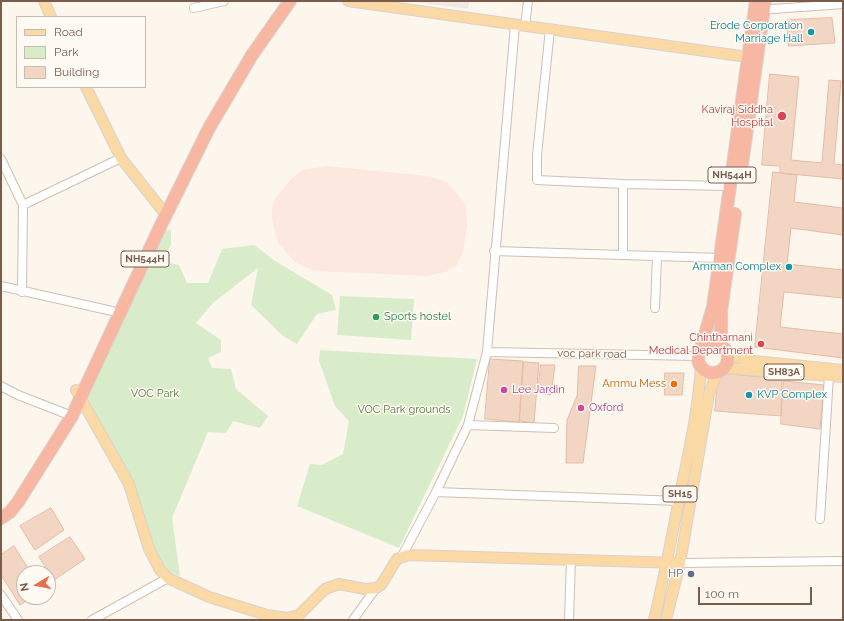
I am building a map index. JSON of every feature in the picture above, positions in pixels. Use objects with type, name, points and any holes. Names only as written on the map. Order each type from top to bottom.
[{"type":"highway","name":"NH544H","points":[[1,518],[5,507],[68,414],[79,394],[115,313],[204,125],[246,54],[282,1]]},
{"type":"highway","name":"NH544H","points":[[163,212],[209,128],[252,55],[290,1]]},
{"type":"highway","name":"NH544H","points":[[700,357],[713,307],[730,186],[760,5]]},
{"type":"highway","name":"NH544H","points":[[721,370],[728,360],[724,348],[721,311],[752,58]]},
{"type":"highway","points":[[721,370],[710,373],[700,357],[708,343],[724,348]]},
{"type":"main road","points":[[44,1],[51,16]]},
{"type":"main road","points":[[348,1],[752,58]]},
{"type":"main road","points":[[86,88],[121,158],[163,212]]},
{"type":"main road","name":"SH83A","points":[[724,348],[744,360],[843,370]]},
{"type":"main road","name":"SH15","points":[[654,620],[668,564],[699,395],[700,357]]},
{"type":"main road","name":"SH83A","points":[[721,370],[843,377]]},
{"type":"main road","name":"SH15","points":[[666,620],[680,564],[709,394],[721,370]]},
{"type":"main road","points":[[79,394],[129,484],[150,549],[160,570],[168,578],[209,597],[263,617],[287,618],[299,615],[326,589],[339,584],[365,589],[376,588],[380,585],[397,559],[402,556],[571,559],[680,564]]},
{"type":"street","points":[[194,8],[224,1]]},
{"type":"street","points":[[525,26],[528,1]]},
{"type":"street","points":[[760,5],[843,4]]},
{"type":"street","points":[[402,556],[436,492],[468,425],[487,352],[494,251],[515,25]]},
{"type":"street","points":[[550,29],[537,155],[537,180],[624,184],[730,186]]},
{"type":"street","points":[[24,205],[121,158]]},
{"type":"street","points":[[1,159],[24,205],[22,292]]},
{"type":"street","points":[[623,255],[624,184]]},
{"type":"street","points":[[494,251],[720,258]]},
{"type":"street","points":[[655,308],[657,256]]},
{"type":"street","points":[[1,286],[115,313]]},
{"type":"street","name":"voc park road","points":[[487,352],[700,357]]},
{"type":"street","points":[[820,518],[829,376]]},
{"type":"street","points":[[1,386],[18,395],[68,414]]},
{"type":"street","points":[[468,425],[554,428]]},
{"type":"street","points":[[436,492],[679,501]]},
{"type":"street","points":[[569,620],[571,559]]},
{"type":"street","points":[[680,564],[843,561]]},
{"type":"street","points":[[96,619],[168,578]]},
{"type":"street","points":[[353,620],[376,588]]},
{"type":"street","points":[[1,595],[18,620]]},
{"type":"shaded area","points":[[409,1],[469,1],[468,9]]},
{"type":"shaded area","points":[[327,166],[427,176],[447,182],[465,203],[467,225],[463,252],[457,265],[444,272],[428,276],[313,271],[295,262],[278,243],[272,219],[272,206],[277,196],[293,177],[303,170]]},
{"type":"green space","name":"VOC Park","points":[[171,230],[171,245],[160,261],[179,265],[187,283],[208,283],[222,249],[254,245],[275,261],[332,295],[336,310],[317,314],[297,344],[283,336],[251,305],[258,268],[213,303],[196,323],[221,340],[221,352],[208,358],[212,368],[231,369],[236,389],[268,416],[260,428],[233,421],[226,433],[208,432],[172,518],[180,576],[166,571],[153,544],[133,482],[85,396],[163,231]]},
{"type":"green space","name":"Sports hostel","points":[[340,296],[414,299],[411,340],[337,335]]},
{"type":"green space","name":"VOC Park grounds","points":[[320,350],[477,359],[463,416],[399,548],[297,506],[310,464],[322,465],[343,454],[349,421],[335,406],[319,361]]},
{"type":"building","name":"Erode Corporation Marriage Hall","points":[[832,18],[835,43],[788,46],[787,20]]},
{"type":"building","points":[[770,74],[799,77],[791,160],[822,163],[829,80],[841,81],[834,164],[843,165],[843,179],[780,173],[780,166],[762,165]]},
{"type":"building","name":"Amman Complex","points":[[773,172],[797,175],[794,202],[843,208],[843,235],[791,228],[787,264],[843,270],[843,298],[784,292],[780,327],[843,334],[843,358],[755,347]]},
{"type":"building","name":"Lee Jardin","points":[[490,359],[523,361],[519,422],[485,419]]},
{"type":"building","points":[[524,362],[539,363],[534,423],[520,421]]},
{"type":"building","points":[[541,365],[555,365],[551,395],[538,393]]},
{"type":"building","name":"Oxford","points":[[579,366],[596,366],[583,463],[566,463],[567,420],[577,396]]},
{"type":"building","name":"Ammu Mess","points":[[665,373],[684,373],[682,395],[665,395]]},
{"type":"building","name":"KVP Complex","points":[[719,373],[782,379],[781,416],[715,411]]},
{"type":"building","points":[[784,381],[824,385],[820,429],[781,424]]},
{"type":"building","points":[[51,508],[64,530],[35,550],[20,526]]},
{"type":"building","points":[[70,537],[85,559],[56,579],[56,565],[44,565],[39,557]]},
{"type":"building","points":[[14,546],[26,565],[16,565],[16,599],[1,575],[1,555]]},
{"type":"place","name":"Erode Corporation Marriage Hall","points":[[811,32]]},
{"type":"place","name":"Kaviraj Siddha Hospital","points":[[782,116]]},
{"type":"place","name":"Amman Complex","points":[[789,267]]},
{"type":"place","name":"Sports hostel","points":[[376,317]]},
{"type":"place","name":"Chinthamani Medical Department","points":[[761,344]]},
{"type":"place","name":"Ammu Mess","points":[[674,384]]},
{"type":"place","name":"Lee Jardin","points":[[504,390]]},
{"type":"place","name":"KVP Complex","points":[[749,395]]},
{"type":"place","name":"Oxford","points":[[581,408]]},
{"type":"place","name":"HP","points":[[691,574]]}]
